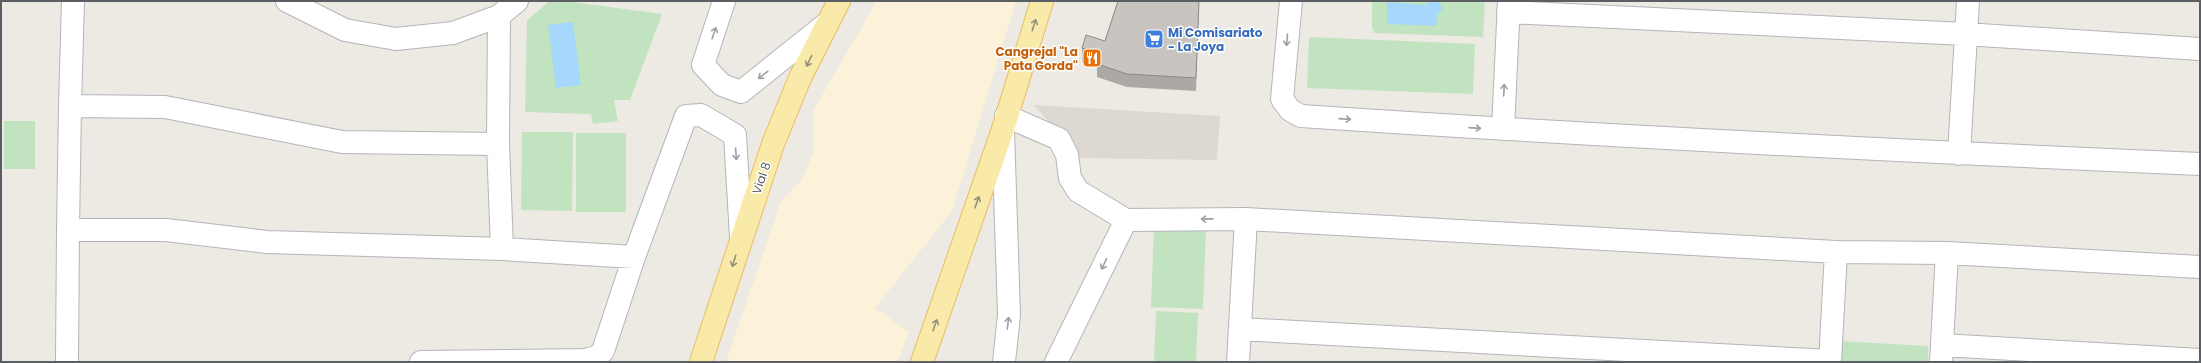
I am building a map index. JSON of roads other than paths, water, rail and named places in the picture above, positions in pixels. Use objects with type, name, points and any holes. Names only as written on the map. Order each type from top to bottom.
[{"type":"main road","name":"Vial 8","points":[[701,362],[741,237],[773,144],[800,78],[826,24],[839,1]]},
{"type":"main road","points":[[922,362],[1004,122],[1042,1]]},
{"type":"street","points":[[67,362],[70,106],[73,1]]},
{"type":"street","points":[[287,1],[345,30],[396,39],[453,33],[499,16],[517,1]]},
{"type":"street","points":[[724,1],[703,64],[722,85],[741,92],[826,24]]},
{"type":"street","points":[[1291,1],[1282,99],[1290,110],[1301,116],[1502,129],[1959,154],[2200,164]]},
{"type":"street","points":[[1959,154],[1968,1]]},
{"type":"street","points":[[1502,129],[1508,6],[2200,49]]},
{"type":"street","points":[[499,16],[498,144],[502,248]]},
{"type":"street","points":[[70,106],[165,107],[342,142],[498,144]]},
{"type":"street","points":[[421,362],[585,360],[597,357],[603,351],[634,257],[686,116],[701,115],[735,135],[741,237]]},
{"type":"street","points":[[1004,362],[1009,315],[1004,122],[1059,139],[1067,154],[1070,178],[1078,190],[1126,220],[1246,219],[1836,252],[1947,254],[2200,267]]},
{"type":"street","points":[[1238,362],[1246,219]]},
{"type":"street","points":[[1056,362],[1126,220]]},
{"type":"street","points":[[68,230],[166,230],[267,242],[502,248],[634,257]]},
{"type":"street","points":[[1240,329],[1830,361],[1836,252]]},
{"type":"street","points":[[1947,254],[1942,353],[2200,360]]},
{"type":"water","points":[[1428,1],[1438,1],[1443,8],[1437,16],[1436,26],[1387,24],[1387,2],[1426,5]]},
{"type":"water","points":[[573,22],[581,85],[556,88],[548,25]]},
{"type":"place","name":"Mi Comisariato - La Joya","points":[[1154,39]]},
{"type":"place","name":"Cangrejal \"La Pata Gorda\"","points":[[1092,58]]}]
